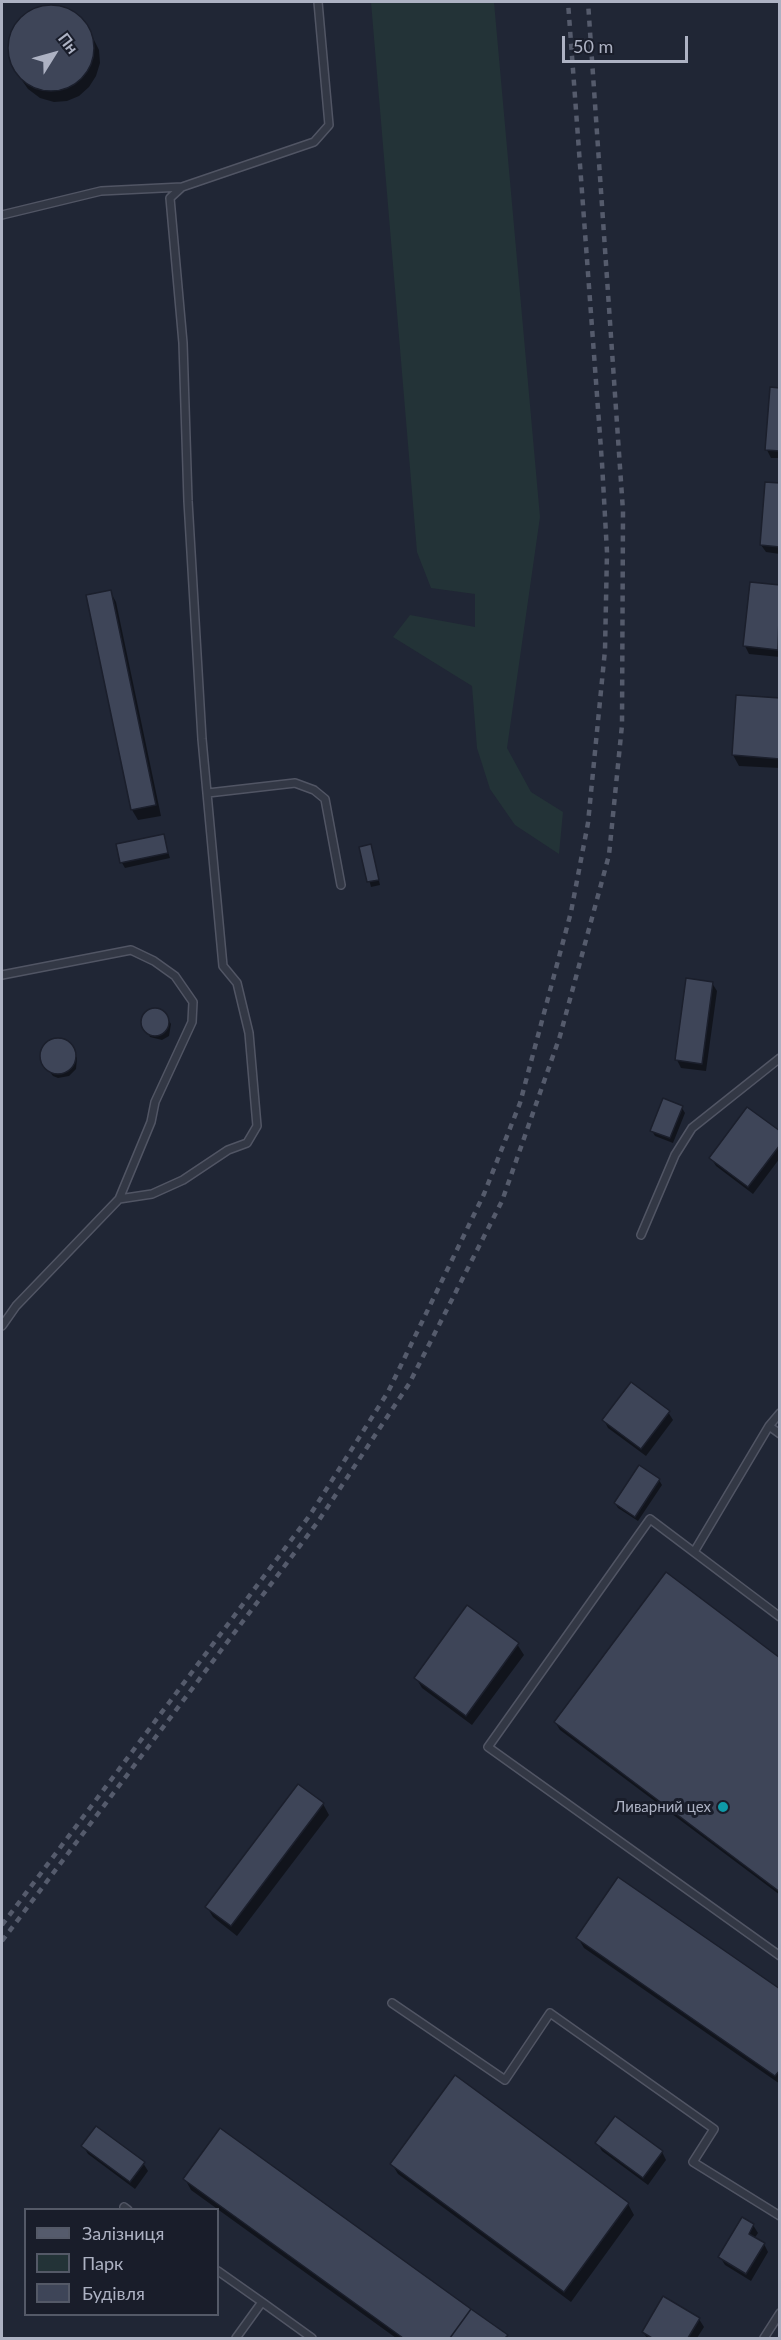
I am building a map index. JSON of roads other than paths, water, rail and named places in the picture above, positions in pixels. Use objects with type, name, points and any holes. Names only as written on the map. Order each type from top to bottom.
[{"type":"lane","points":[[2,215],[101,191],[182,187],[314,142],[329,125],[318,2]]},
{"type":"lane","points":[[119,1199],[152,1194],[183,1180],[228,1150],[247,1143],[257,1126],[249,1033],[237,983],[223,966],[202,739],[188,501],[183,343],[170,198],[182,187]]},
{"type":"lane","points":[[208,793],[295,783],[314,790],[325,799],[341,885]]},
{"type":"lane","points":[[2,975],[131,950],[154,961],[175,976],[193,1002],[192,1022],[154,1102],[151,1122],[119,1199],[16,1306],[2,1326]]},
{"type":"lane","points":[[640,1235],[675,1155],[692,1128],[780,1058]]},
{"type":"lane","points":[[694,1552],[769,1426],[780,1413]]},
{"type":"lane","points":[[769,1426],[780,1434]]},
{"type":"lane","points":[[780,1617],[650,1519],[488,1748],[780,1956]]},
{"type":"lane","points":[[392,2003],[505,2080],[550,2013],[714,2128],[693,2162],[780,2216]]},
{"type":"lane","points":[[219,2272],[312,2338]]},
{"type":"lane","points":[[236,2338],[262,2302]]},
{"type":"lane","points":[[764,2338],[780,2313]]},
{"type":"railway","points":[[2,1925],[310,1515],[388,1392],[484,1194],[520,1103],[571,912],[588,823],[605,650],[607,552],[602,463],[568,2]]},
{"type":"railway","points":[[2,1941],[317,1523],[409,1384],[502,1201],[560,1036],[609,855],[622,725],[623,511],[588,2]]},
{"type":"place","name":"Ливарний цех","points":[[723,1807]]}]
